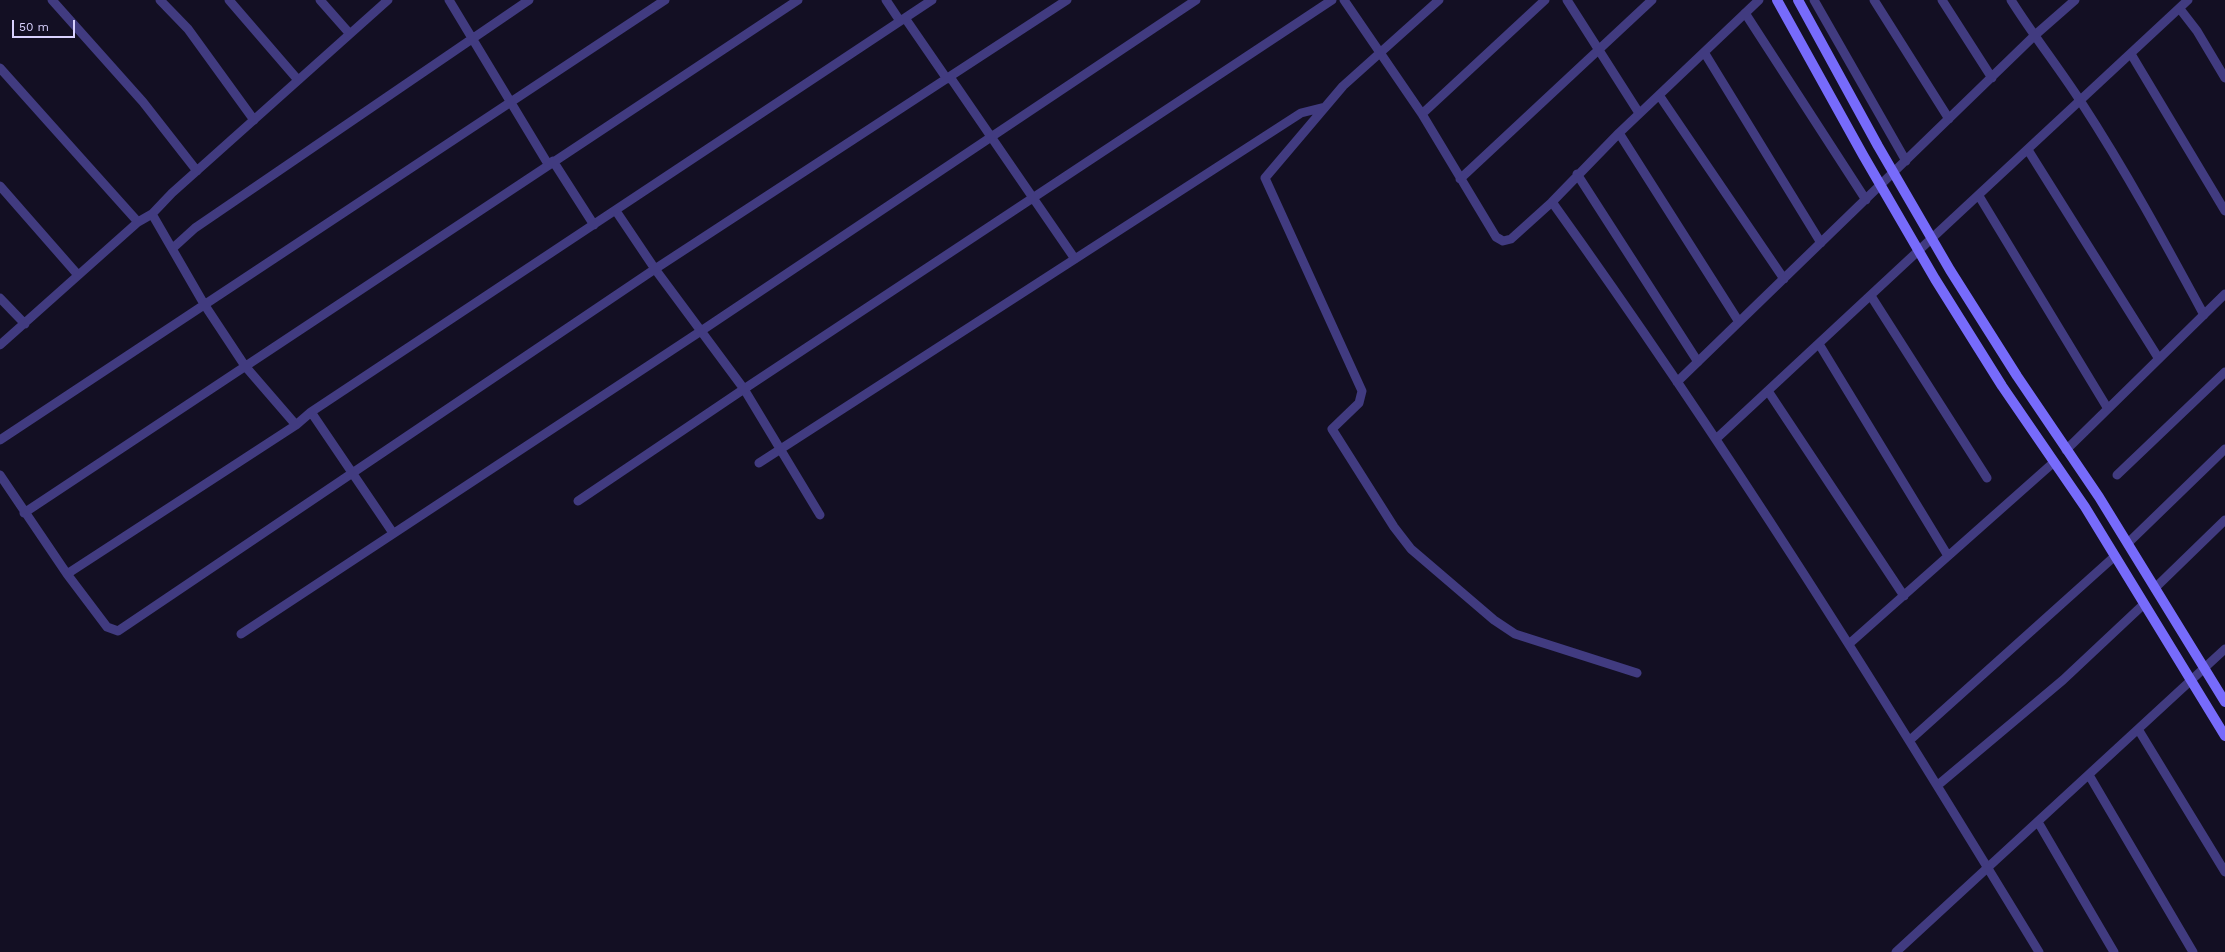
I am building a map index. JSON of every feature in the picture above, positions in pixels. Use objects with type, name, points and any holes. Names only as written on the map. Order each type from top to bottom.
[{"type":"main road","points":[[1777,0],[1880,186],[1973,341],[2115,556],[2225,736]]},
{"type":"main road","points":[[1798,0],[1894,173],[1988,332],[2128,543],[2225,702]]},
{"type":"street","points":[[52,0],[143,102],[197,171]]},
{"type":"street","points":[[160,0],[188,29],[254,120]]},
{"type":"street","points":[[229,0],[298,80]]},
{"type":"street","points":[[320,0],[350,34]]},
{"type":"street","points":[[0,345],[138,222],[152,214],[197,171],[388,0]]},
{"type":"street","points":[[449,0],[512,102],[594,225]]},
{"type":"street","points":[[173,248],[195,228],[529,0]]},
{"type":"street","points":[[0,440],[665,0]]},
{"type":"street","points":[[24,513],[551,162],[798,0]]},
{"type":"street","points":[[886,0],[948,78],[992,137],[1032,200],[1075,259]]},
{"type":"street","points":[[67,574],[296,425],[310,412],[932,0]]},
{"type":"street","points":[[0,475],[24,513],[107,627],[118,631],[656,269],[1067,0]]},
{"type":"street","points":[[241,634],[701,331],[1196,0]]},
{"type":"street","points":[[578,501],[744,389],[1032,200],[1332,0]]},
{"type":"street","points":[[1344,0],[1422,114],[1496,237],[1503,241],[1511,239],[1552,202],[1577,174],[1639,113],[1759,0]]},
{"type":"street","points":[[1439,0],[1343,86],[1265,178],[1362,391],[1359,403],[1332,429],[1394,527],[1411,549],[1494,620],[1515,634],[1637,673]]},
{"type":"street","points":[[1422,114],[1545,0]]},
{"type":"street","points":[[1567,0],[1639,113]]},
{"type":"street","points":[[1460,179],[1600,51],[1652,0]]},
{"type":"street","points":[[1814,0],[1906,161]]},
{"type":"street","points":[[1874,0],[1949,119]]},
{"type":"street","points":[[1942,0],[1992,78]]},
{"type":"street","points":[[2011,0],[2034,36],[2080,100],[2119,162],[2204,315]]},
{"type":"street","points":[[1677,382],[2034,36],[2075,0]]},
{"type":"street","points":[[1716,439],[2188,0]]},
{"type":"street","points":[[2180,9],[2197,31],[2225,78]]},
{"type":"street","points":[[1745,13],[1866,200]]},
{"type":"street","points":[[1704,52],[1821,243]]},
{"type":"street","points":[[2131,54],[2225,211]]},
{"type":"street","points":[[0,68],[138,222]]},
{"type":"street","points":[[1659,95],[1784,279]]},
{"type":"street","points":[[759,463],[1301,113],[1325,108]]},
{"type":"street","points":[[1619,133],[1739,322]]},
{"type":"street","points":[[2028,150],[2159,359]]},
{"type":"street","points":[[1577,174],[1698,362]]},
{"type":"street","points":[[0,186],[78,274]]},
{"type":"street","points":[[1979,196],[2108,409]]},
{"type":"street","points":[[1552,202],[1716,439],[1910,740],[2039,952]]},
{"type":"street","points":[[616,210],[656,269],[744,389],[820,515]]},
{"type":"street","points":[[152,214],[204,304],[245,366],[296,425]]},
{"type":"street","points":[[2066,450],[2225,294]]},
{"type":"street","points":[[1871,296],[1986,478]]},
{"type":"street","points":[[0,298],[25,324]]},
{"type":"street","points":[[1819,344],[1948,556]]},
{"type":"street","points":[[2117,475],[2225,372]]},
{"type":"street","points":[[1768,391],[1904,596]]},
{"type":"street","points":[[310,412],[393,534]]},
{"type":"street","points":[[2128,543],[2225,448]]},
{"type":"street","points":[[1849,644],[2053,463]]},
{"type":"street","points":[[2155,588],[2225,520]]},
{"type":"street","points":[[1910,740],[2115,556]]},
{"type":"street","points":[[1938,785],[2063,680],[2144,604]]},
{"type":"street","points":[[1896,952],[1989,868],[2225,649]]},
{"type":"street","points":[[2138,729],[2225,872]]},
{"type":"street","points":[[2089,775],[2193,952]]},
{"type":"street","points":[[2038,822],[2114,952]]}]
